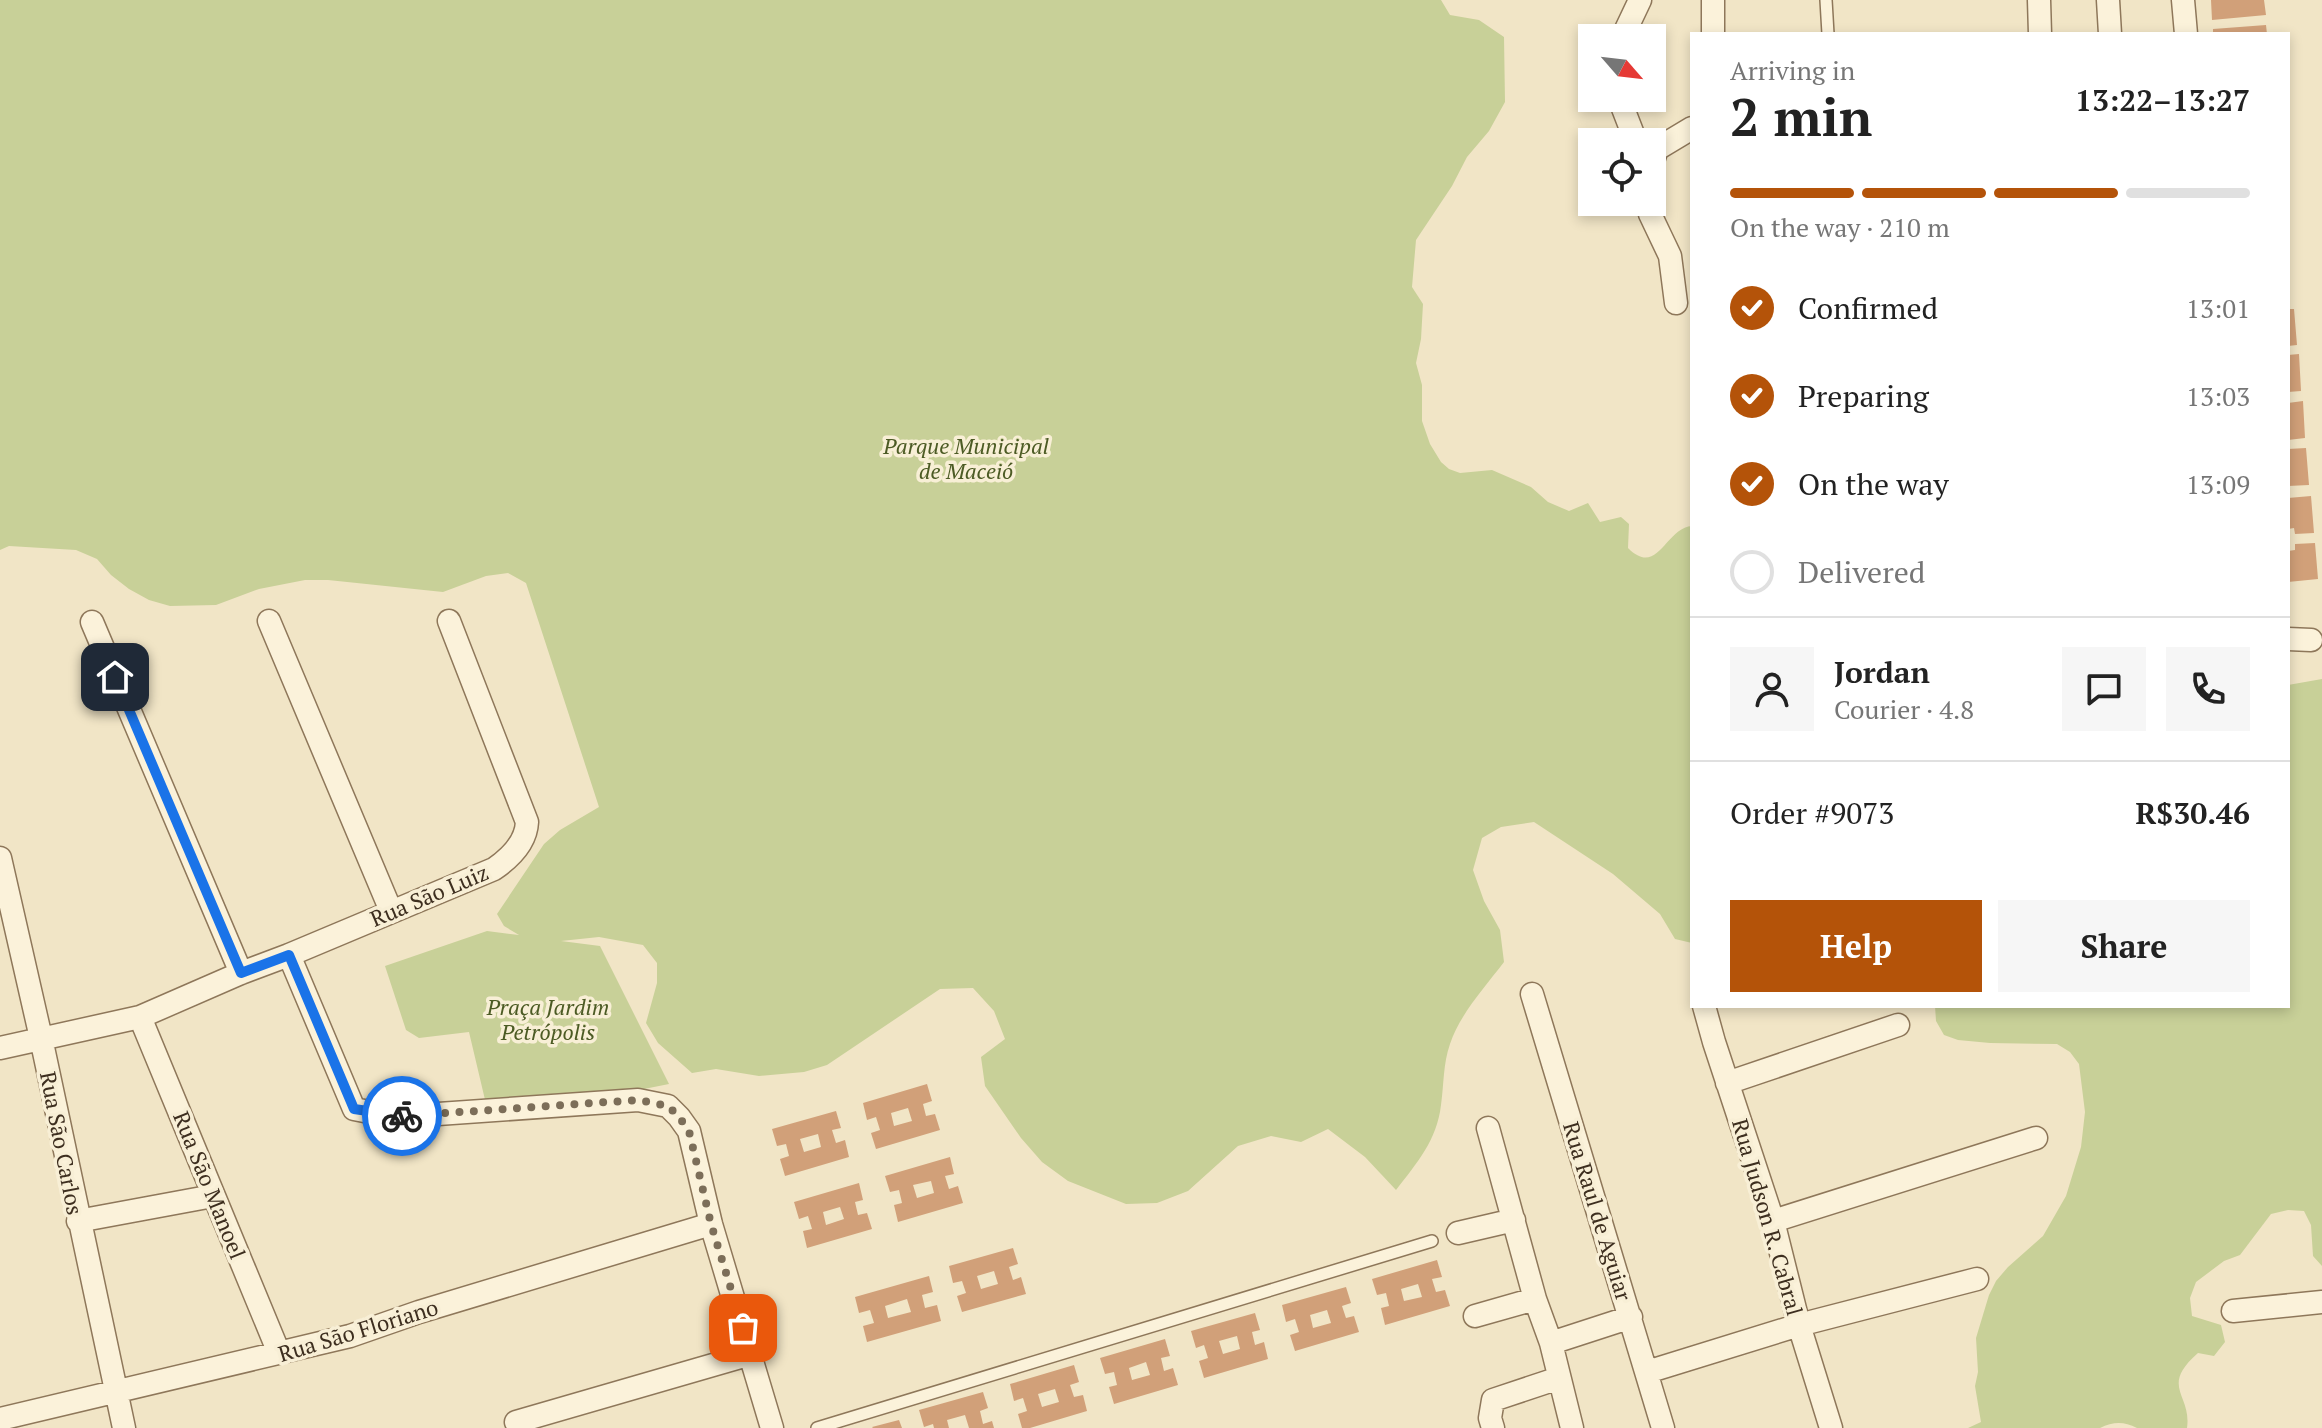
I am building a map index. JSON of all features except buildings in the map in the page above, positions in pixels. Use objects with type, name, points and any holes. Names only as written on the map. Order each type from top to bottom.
[{"type":"street","points":[[1629,24],[1640,0]]},
{"type":"street","points":[[1713,0],[1713,32]]},
{"type":"street","points":[[2039,0],[2040,32]]},
{"type":"street","points":[[2108,0],[2110,32]]},
{"type":"street","points":[[2183,0],[2186,32]]},
{"type":"street","points":[[1666,144],[1690,129]]},
{"type":"street","points":[[1651,216],[1670,256],[1676,303]]},
{"type":"street","points":[[269,621],[391,911]]},
{"type":"street","name":"Rua São Luiz","points":[[0,1048],[140,1017],[494,869],[509,858],[526,832],[527,822],[449,621]]},
{"type":"street","points":[[92,622],[241,973]]},
{"type":"street","points":[[2290,639],[2311,640]]},
{"type":"street","name":"Rua São Carlos","points":[[0,858],[124,1428]]},
{"type":"street","points":[[289,955],[354,1109],[395,1117],[638,1100],[668,1106],[689,1131],[711,1224],[772,1428]]},
{"type":"street","name":"Rua Raul de Aguiar","points":[[1532,994],[1663,1428]]},
{"type":"street","name":"Rua Judson R. Cabral","points":[[1705,1008],[1773,1221],[1799,1325],[1831,1428]]},
{"type":"street","name":"Rua São Manoel","points":[[140,1017],[279,1353]]},
{"type":"street","points":[[1727,1083],[1898,1025]]},
{"type":"street","points":[[1488,1128],[1535,1299],[1551,1343],[1572,1428]]},
{"type":"street","points":[[1773,1221],[2036,1138]]},
{"type":"street","points":[[78,1221],[213,1196]]},
{"type":"street","points":[[1458,1233],[1514,1220]]},
{"type":"street","name":"Rua São Floriano","points":[[0,1419],[350,1336],[419,1312],[711,1224]]},
{"type":"street","points":[[1647,1372],[1799,1325],[1977,1279]]},
{"type":"street","points":[[1475,1316],[1535,1299]]},
{"type":"street","points":[[2233,1311],[2322,1302]]},
{"type":"street","points":[[1551,1343],[1631,1317]]},
{"type":"street","points":[[516,1422],[751,1354]]},
{"type":"street","points":[[1493,1428],[1490,1418],[1493,1400],[1559,1378]]},
{"type":"lane","points":[[1826,0],[1828,32]]},
{"type":"lane","points":[[817,1428],[1432,1241]]},
{"type":"green space","name":"Parque Municipal de Maceió","points":[[0,0],[1441,0],[1450,15],[1479,20],[1504,37],[1505,102],[1416,240],[1412,287],[1423,304],[1416,363],[1422,385],[1422,421],[1430,444],[1449,469],[1460,473],[1492,470],[1531,487],[1548,502],[1569,511],[1588,503],[1600,522],[1621,517],[1629,524],[1628,548],[1638,556],[1647,558],[1654,555],[1675,534],[1690,527],[1690,943],[1675,939],[1660,914],[1613,874],[1534,822],[1501,827],[1482,838],[1473,870],[1484,901],[1500,930],[1504,962],[1454,1033],[1446,1059],[1435,1129],[1425,1150],[1396,1190],[1365,1157],[1328,1129],[1301,1142],[1271,1136],[1238,1146],[1188,1191],[1157,1203],[1126,1204],[1068,1181],[1042,1162],[1021,1138],[985,1086],[981,1057],[1005,1039],[994,1011],[973,988],[940,989],[827,1065],[804,1072],[759,1076],[716,1069],[692,1073],[658,1043],[646,1023],[657,983],[657,963],[643,945],[599,937],[561,941],[600,946],[669,1084],[619,1094],[486,1104],[469,1032],[419,1038],[406,1030],[385,966],[487,931],[519,935],[504,926],[497,914],[544,844],[560,830],[599,807],[526,583],[508,573],[486,576],[443,592],[305,580],[259,589],[216,605],[170,606],[149,600],[129,589],[97,559],[76,550],[9,546],[0,550]]},
{"type":"green space","points":[[2322,679],[2322,1266],[2313,1256],[2311,1225],[2304,1211],[2288,1210],[2271,1214],[2240,1255],[2224,1261],[2196,1282],[2190,1298],[2192,1316],[2221,1325],[2225,1342],[2214,1356],[2198,1353],[2181,1374],[2179,1383],[2187,1428],[2137,1428],[2118,1423],[2100,1428],[1968,1428],[1981,1422],[1975,1386],[1978,1372],[1976,1338],[1989,1295],[2008,1267],[2043,1236],[2066,1196],[2081,1147],[2085,1112],[2079,1064],[2070,1052],[2057,1044],[1958,1040],[1944,1035],[1936,1021],[1935,1008],[2290,1008],[2290,685]]},
{"type":"way so far","points":[[402,1116],[638,1100],[668,1106],[689,1131],[711,1224],[743,1328]]},
{"type":"route","points":[[115,677],[241,973],[289,955],[354,1109],[402,1116]]},
{"type":"park label","name":"Praça Jardim Petrópolis","points":[[548,1018]]}]
